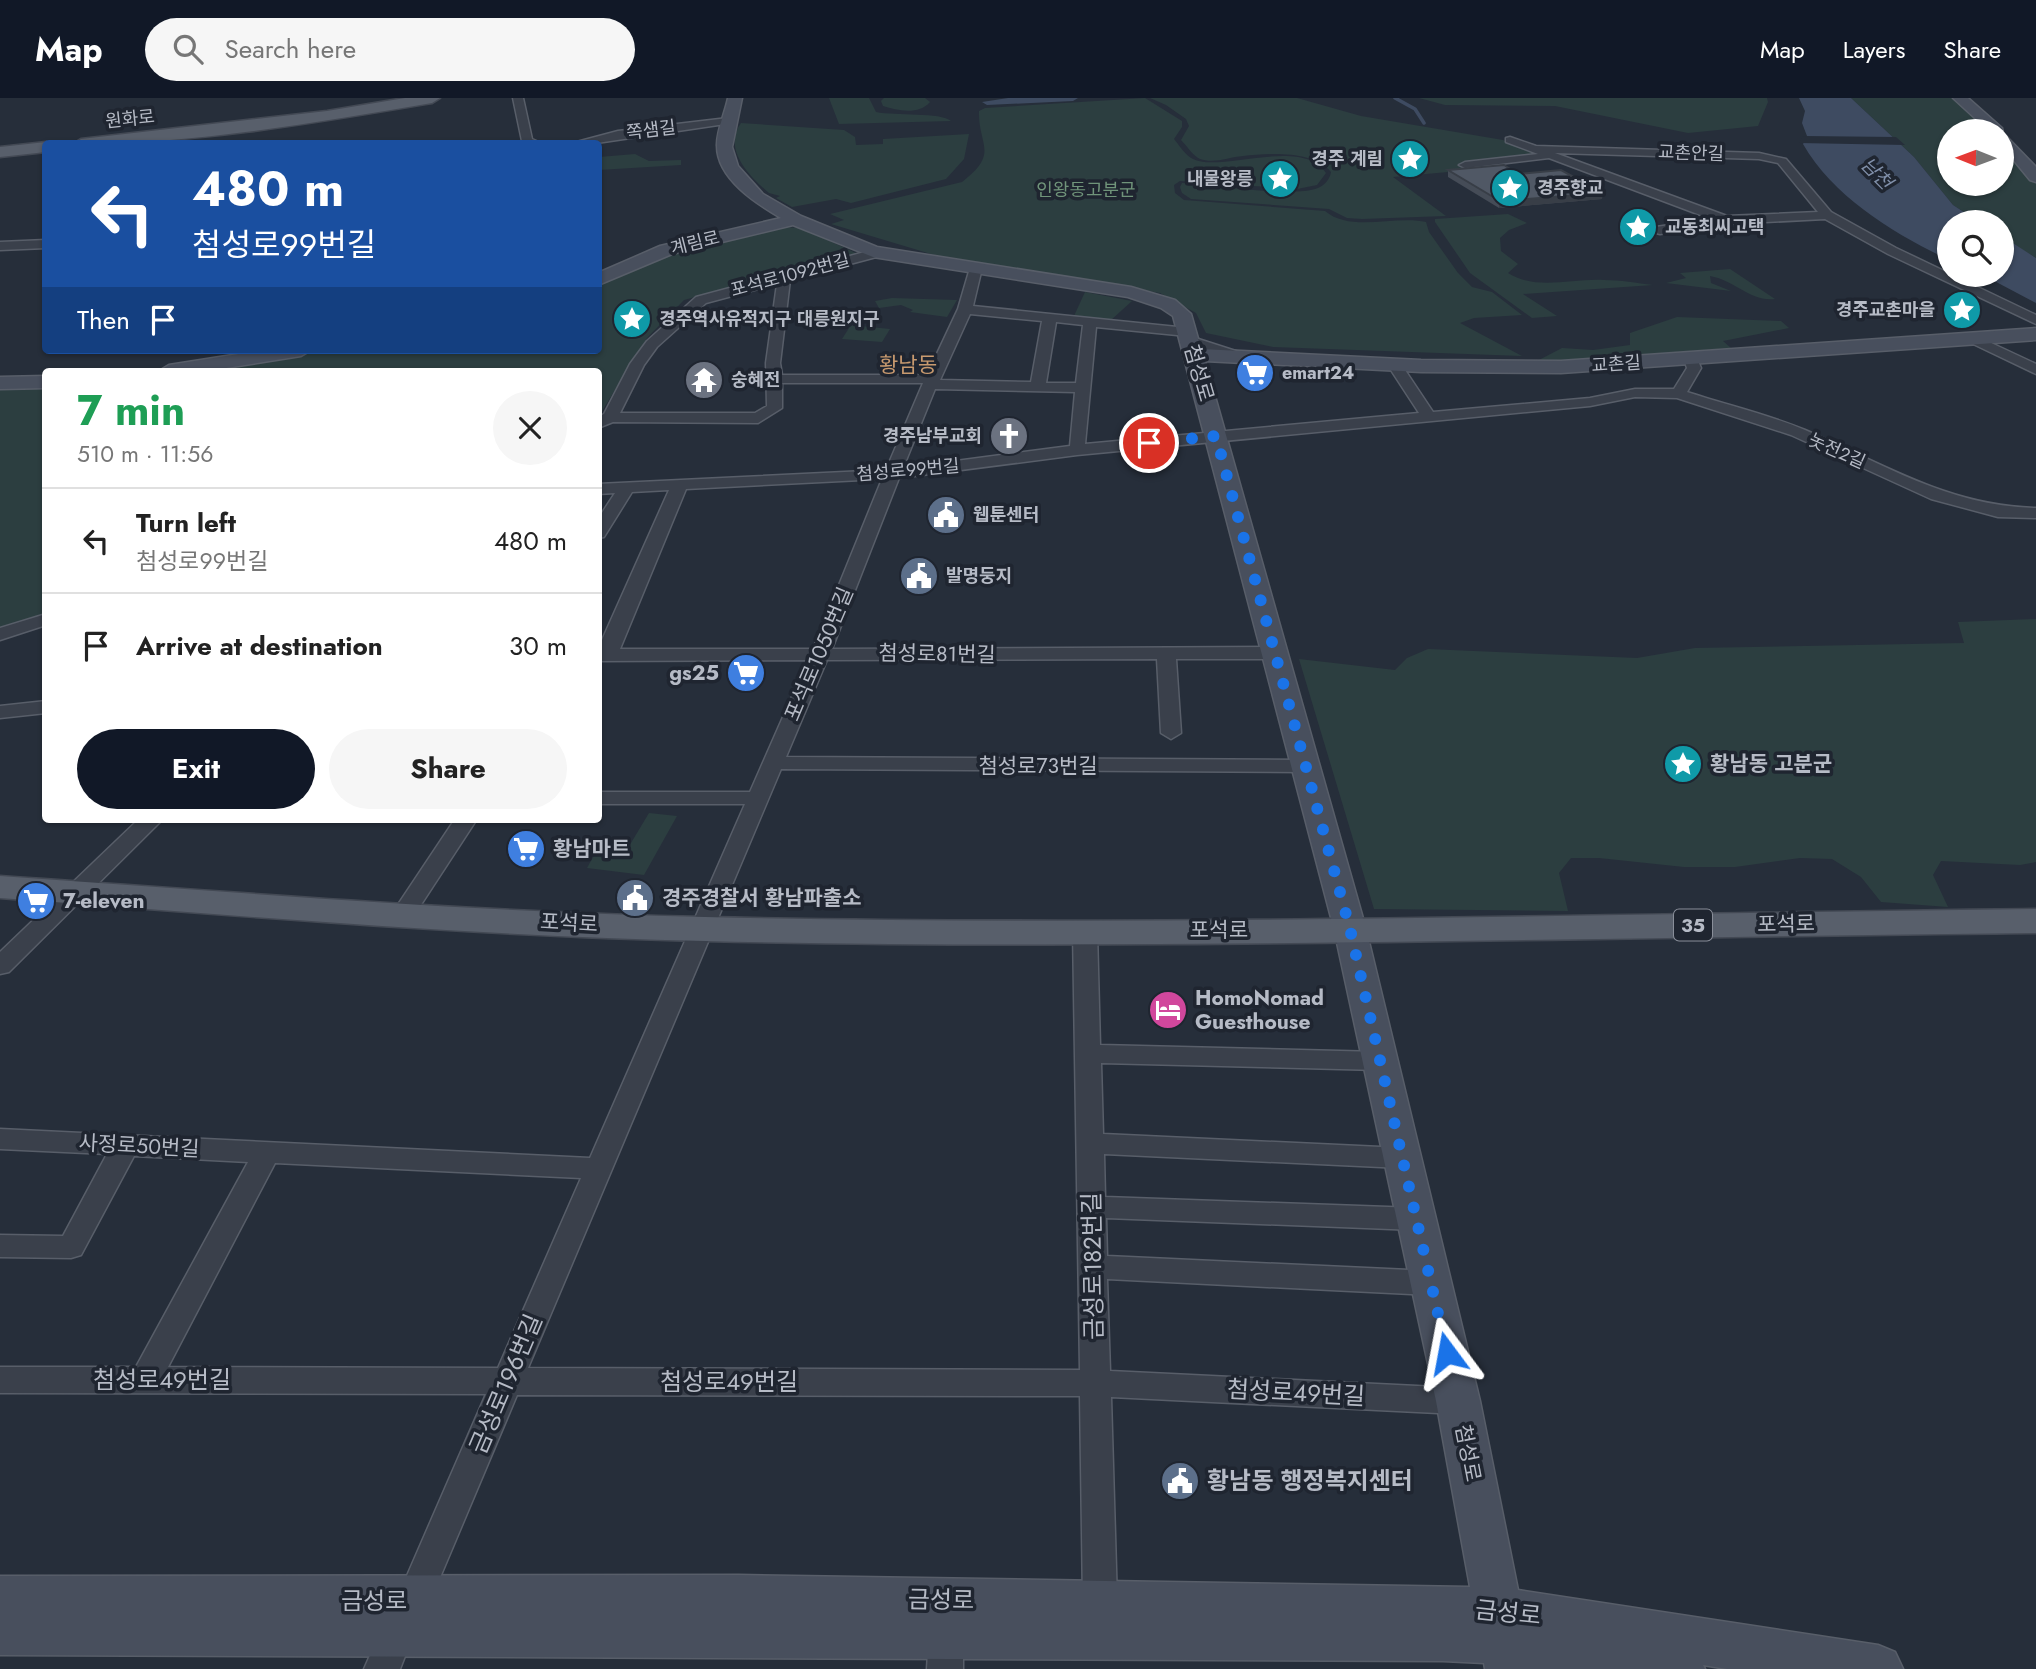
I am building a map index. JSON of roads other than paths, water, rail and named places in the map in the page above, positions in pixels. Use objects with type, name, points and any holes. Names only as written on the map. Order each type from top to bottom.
[{"type":"main road","name":"원화로","points":[[116,140],[327,116],[432,98]]},
{"type":"main road","points":[[0,152],[42,147]]},
{"type":"main road","name":"포석로","points":[[0,887],[403,915],[703,929],[1086,931],[2036,921]]},
{"type":"street","points":[[518,98],[527,140]]},
{"type":"street","name":"첨성로","points":[[735,98],[724,147],[737,177],[757,197],[828,236],[876,253],[1152,297],[1182,314],[1350,929],[1458,1401],[1504,1640]]},
{"type":"street","points":[[1960,98],[1984,119]]},
{"type":"street","name":"쪽샘길","points":[[592,140],[618,134],[728,121]]},
{"type":"street","name":"교촌안길","points":[[1510,140],[1726,220]]},
{"type":"street","name":"교촌안길","points":[[1530,149],[1759,156],[1782,161],[1826,215],[1892,251],[2036,320]]},
{"type":"street","points":[[2014,151],[2036,177]]},
{"type":"street","points":[[1465,165],[1551,156]]},
{"type":"street","name":"교촌안길","points":[[1660,230],[1726,220],[1826,215]]},
{"type":"street","name":"계림로","points":[[602,277],[666,250],[795,220]]},
{"type":"street","points":[[0,246],[42,244]]},
{"type":"street","name":"포석로1092번길","points":[[604,420],[637,364],[676,319],[701,300],[876,253]]},
{"type":"street","name":"포석로1050번길","points":[[703,929],[756,798],[819,657],[932,382],[965,309],[976,268]]},
{"type":"street","points":[[604,420],[758,418],[774,408],[773,363],[784,277]]},
{"type":"street","points":[[965,309],[1090,320],[1192,349]]},
{"type":"street","points":[[1038,385],[1050,317]]},
{"type":"street","points":[[1077,450],[1090,320]]},
{"type":"street","name":"교촌길","points":[[1192,349],[1240,357],[1394,364],[1561,367],[2036,334]]},
{"type":"street","points":[[1974,339],[2036,370]]},
{"type":"street","points":[[188,368],[277,354]]},
{"type":"street","points":[[1216,436],[1590,402],[1635,393],[1678,394],[1688,382],[1694,368],[1691,359]]},
{"type":"street","points":[[1394,364],[1428,416]]},
{"type":"street","points":[[775,379],[1083,388]]},
{"type":"street","points":[[0,383],[42,382]]},
{"type":"street","name":"놋전2길","points":[[1678,394],[1796,432],[1937,496],[1998,512],[2036,513]]},
{"type":"street","name":"첨성로99번길","points":[[602,489],[895,474],[1077,450],[1216,436]]},
{"type":"street","points":[[603,655],[679,486]]},
{"type":"street","points":[[602,527],[627,487]]},
{"type":"street","points":[[0,634],[42,621]]},
{"type":"street","name":"첨성로81번길","points":[[603,655],[819,657],[923,652],[947,656],[1275,653]]},
{"type":"street","points":[[1166,654],[1171,733]]},
{"type":"street","points":[[0,712],[42,707]]},
{"type":"street","name":"첨성로73번길","points":[[771,763],[1305,766]]},
{"type":"street","points":[[602,797],[756,798]]},
{"type":"street","points":[[0,966],[9,947],[77,891],[148,823]]},
{"type":"street","points":[[403,915],[463,823]]},
{"type":"street","name":"금성로196번길","points":[[398,1634],[703,929]]},
{"type":"street","name":"금성로182번길","points":[[1086,931],[1100,1602]]},
{"type":"street","points":[[1088,1054],[1380,1061]]},
{"type":"street","name":"사정로50번길","points":[[0,1139],[272,1152]]},
{"type":"street","points":[[1090,1143],[1402,1158]]},
{"type":"street","points":[[0,1246],[71,1247],[126,1145]]},
{"type":"street","points":[[145,1380],[272,1152],[599,1168]]},
{"type":"street","points":[[1092,1207],[1416,1219]]},
{"type":"street","points":[[1093,1266],[1431,1283]]},
{"type":"street","name":"첨성로49번길","points":[[0,1380],[1096,1383],[1458,1401]]},
{"type":"street","name":"금성로","points":[[0,1599],[398,1634],[739,1598],[1100,1602],[1504,1640],[1878,1669]]},
{"type":"street","name":"금성로","points":[[0,1632],[398,1634],[946,1652],[1504,1640],[1680,1669]]},
{"type":"water","name":"남천","points":[[1799,98],[1851,98],[1914,157],[1937,185],[1937,196],[1946,196],[1961,210],[1937,210],[1937,254],[1887,226],[1831,181],[1803,144],[1807,136],[1802,123],[1805,111]]},
{"type":"water","points":[[2014,244],[2036,258],[2036,303],[2006,287],[2014,287]]},
{"type":"waterway","points":[[987,102],[1073,98]]},
{"type":"waterway","points":[[1395,98],[1415,109],[1424,123]]},
{"type":"place","name":"경주 계림","points":[[1410,159]]},
{"type":"place","name":"내물왕릉","points":[[1280,179]]},
{"type":"place","name":"경주향교","points":[[1510,188]]},
{"type":"place","name":"교동최씨고택","points":[[1638,227]]},
{"type":"place","name":"경주교촌마을","points":[[1962,310]]},
{"type":"place","name":"경주역사유적지구 대릉원지구","points":[[632,319]]},
{"type":"place","name":"emart24","points":[[1255,373]]},
{"type":"place","name":"숭혜전","points":[[704,380]]},
{"type":"place","name":"경주남부교회","points":[[1009,436]]},
{"type":"place","name":"웹툰센터","points":[[946,515]]},
{"type":"place","name":"발명둥지","points":[[919,576]]},
{"type":"place","name":"gs25","points":[[746,673]]},
{"type":"place","name":"황남동 고분군","points":[[1683,764]]},
{"type":"place","name":"황남마트","points":[[526,849]]},
{"type":"place","name":"경주경찰서 황남파출소","points":[[635,898]]},
{"type":"place","name":"7-eleven","points":[[36,901]]},
{"type":"place","name":"HomoNomad Guesthouse","points":[[1168,1010]]},
{"type":"place","name":"황남동 행정복지센터","points":[[1180,1481]]},
{"type":"district","name":"황남동","points":[[908,365]]},
{"type":"park label","name":"인왕동고분군","points":[[1086,190]]}]
